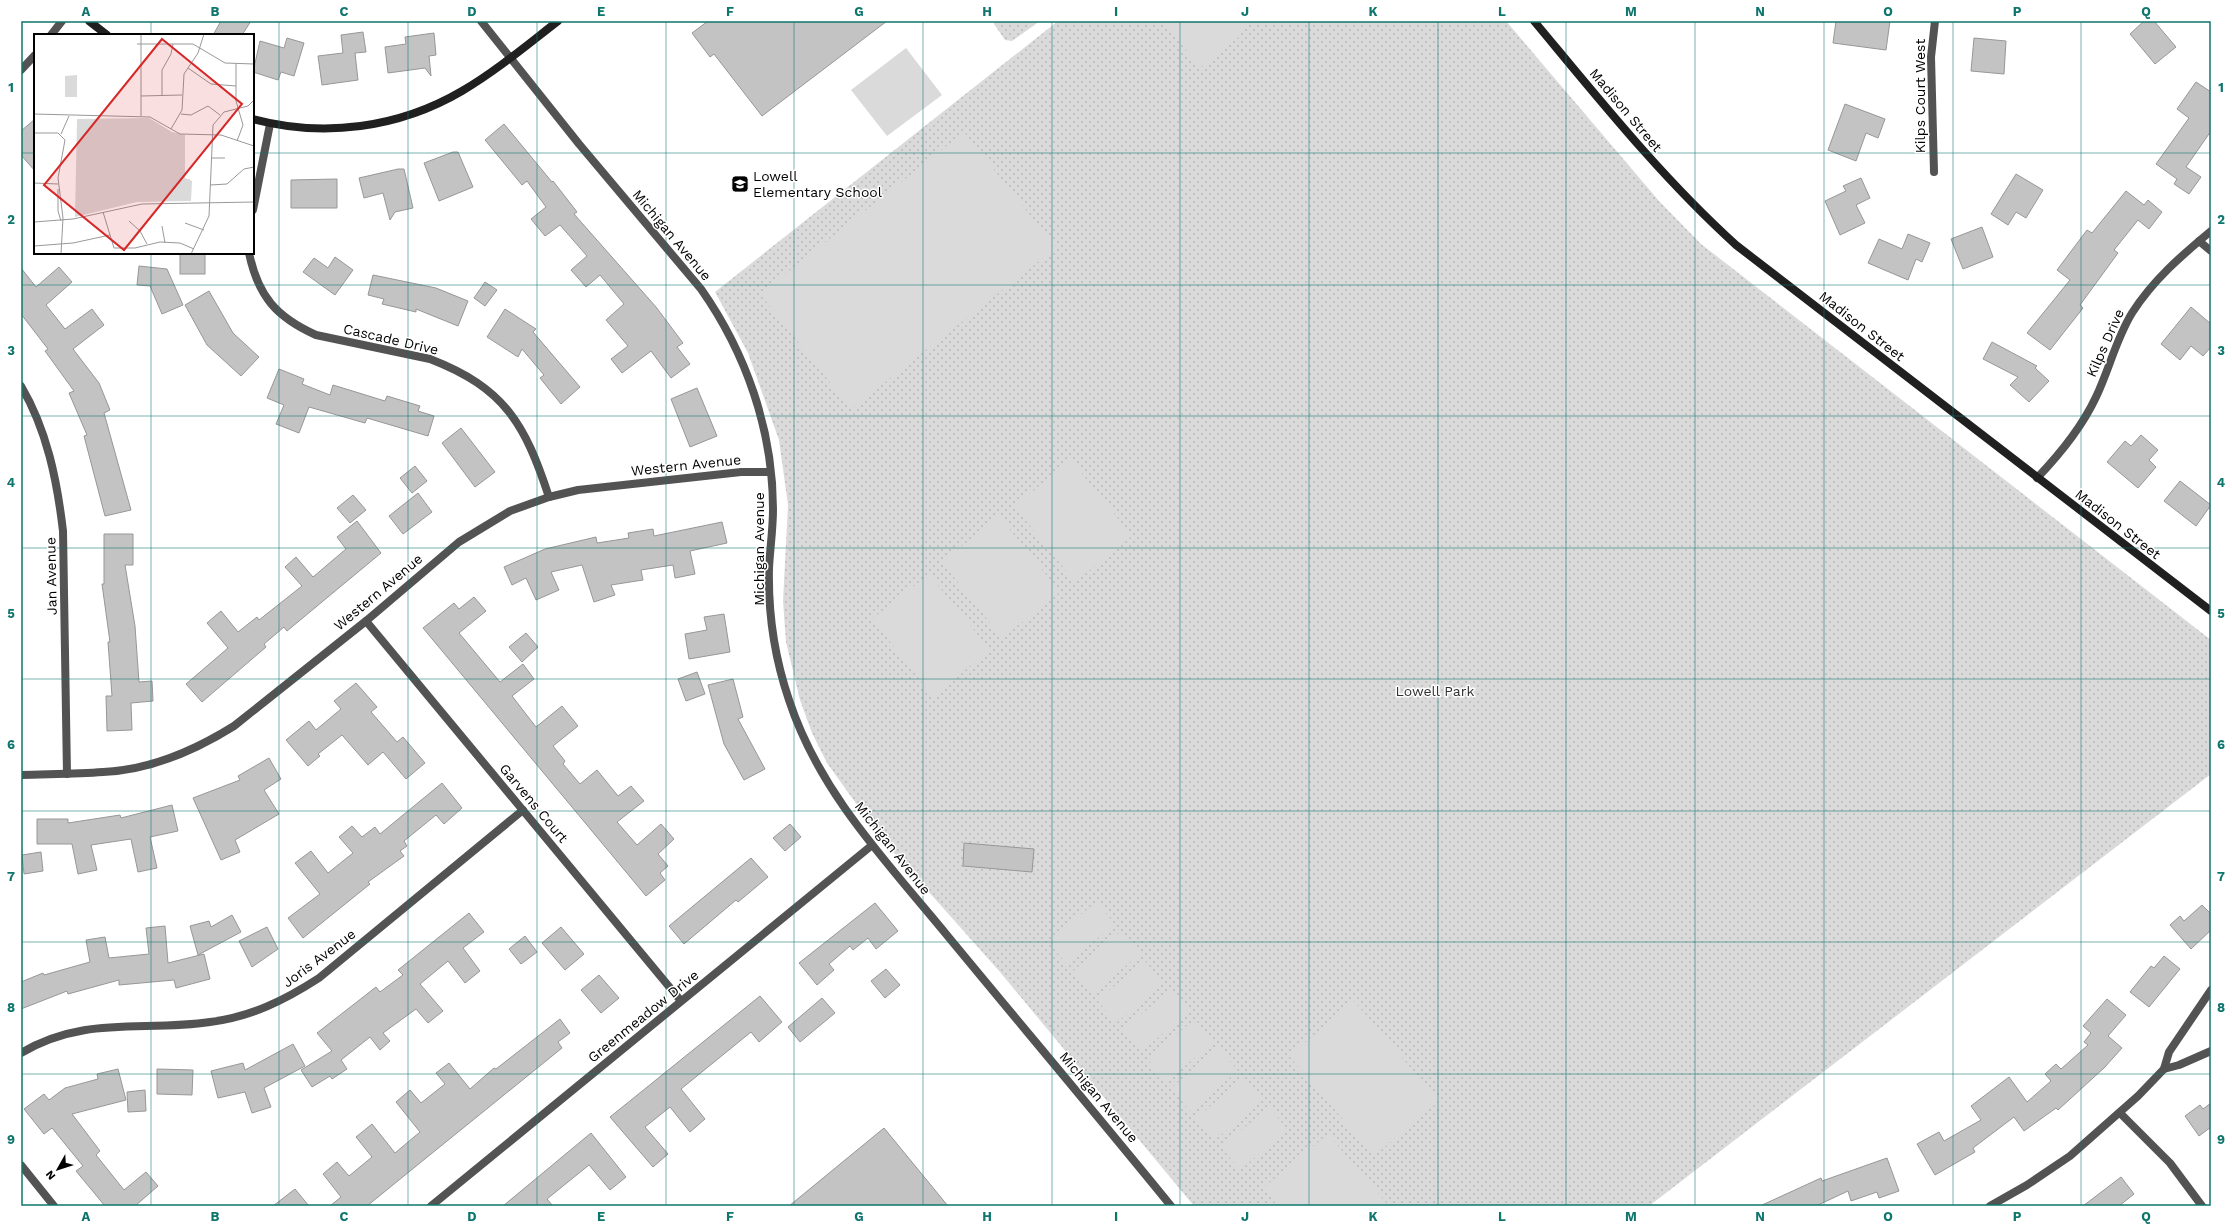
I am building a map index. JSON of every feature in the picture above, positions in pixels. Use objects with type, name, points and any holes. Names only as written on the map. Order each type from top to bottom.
[{"type":"street","points":[[52,34],[62,21]]},
{"type":"street","points":[[89,21],[106,34]]},
{"type":"street","name":"Michigan Avenue","points":[[482,21],[579,144],[701,289],[713,307],[740,356],[752,386],[761,419],[770,472],[773,510],[769,571],[772,620],[783,682],[789,701],[814,760],[871,846],[1172,1206]]},
{"type":"street","points":[[254,119],[270,124],[325,130],[363,126],[410,115],[434,106],[462,91],[558,21]]},
{"type":"street","name":"Madison Street","points":[[1534,21],[1647,157],[1710,221],[1776,277],[2211,612]]},
{"type":"street","name":"Kilps Court West","points":[[1934,172],[1931,57],[1935,21]]},
{"type":"street","points":[[21,70],[34,56]]},
{"type":"street","points":[[254,205],[270,124]]},
{"type":"street","name":"Kilps Drive","points":[[2037,478],[2068,442],[2085,418],[2096,397],[2122,331],[2144,295],[2161,274],[2211,230]]},
{"type":"street","points":[[2199,241],[2211,251]]},
{"type":"street","name":"Cascade Drive","points":[[249,254],[253,272],[262,293],[270,305],[292,323],[316,335],[430,359],[446,365],[489,390],[507,409],[525,435],[535,456],[549,497]]},
{"type":"street","name":"Jan Avenue","points":[[21,386],[40,423],[47,443],[63,531],[68,774]]},
{"type":"street","name":"Western Avenue","points":[[21,775],[105,772],[156,764],[186,753],[213,739],[234,726],[366,621],[442,556],[476,530],[510,511],[549,497],[578,490],[741,472],[770,472]]},
{"type":"street","name":"Garvens Court","points":[[366,621],[681,1001]]},
{"type":"street","name":"Joris Avenue","points":[[21,1053],[50,1040],[90,1028],[111,1025],[190,1024],[211,1022],[264,1008],[289,997],[319,978],[523,810]]},
{"type":"street","name":"Greenmeadow Drive","points":[[432,1206],[871,846]]},
{"type":"street","points":[[1990,1206],[2051,1170],[2120,1113],[2164,1069],[2169,1052],[2211,990]]},
{"type":"street","points":[[2164,1069],[2179,1065],[2211,1051]]},
{"type":"street","points":[[2120,1113],[2170,1163],[2202,1206]]},
{"type":"street","points":[[21,1166],[54,1206]]},
{"type":"green space","points":[[994,21],[1040,21],[1012,41],[1005,40],[994,24]]},
{"type":"green space","name":"Lowell Park","points":[[1058,21],[1506,21],[1659,201],[1701,244],[2211,640],[2211,774],[1649,1206],[1194,1206],[1000,972],[880,837],[827,763],[812,733],[800,700],[786,642],[783,601],[788,505],[779,440],[748,353],[715,292]]},
{"type":"green space","points":[[1163,21],[1251,21],[1238,38],[1200,68]]},
{"type":"green space","points":[[906,48],[942,95],[887,136],[851,90]]},
{"type":"green space","points":[[964,132],[1056,248],[851,409],[760,294]]},
{"type":"green space","points":[[1071,460],[1132,536],[1075,582],[1014,506]]},
{"type":"green space","points":[[999,516],[1060,592],[1002,638],[942,562]]},
{"type":"green space","points":[[929,574],[990,650],[933,696],[872,619]]},
{"type":"green space","points":[[1096,902],[1115,924],[1067,964],[1048,942]]},
{"type":"green space","points":[[1121,931],[1140,954],[1092,994],[1073,971]]},
{"type":"green space","points":[[1145,961],[1164,983],[1116,1023],[1097,1000]]},
{"type":"green space","points":[[1170,990],[1189,1012],[1141,1052],[1122,1030]]},
{"type":"green space","points":[[1354,1001],[1439,1101],[1374,1156],[1289,1056]]},
{"type":"green space","points":[[1195,1019],[1214,1042],[1166,1082],[1147,1059]]},
{"type":"green space","points":[[1219,1048],[1238,1071],[1190,1111],[1171,1088]]},
{"type":"green space","points":[[1244,1078],[1263,1100],[1215,1140],[1196,1118]]},
{"type":"green space","points":[[1269,1107],[1288,1130],[1240,1170],[1221,1147]]},
{"type":"green space","points":[[1328,1134],[1389,1206],[1278,1206],[1263,1188]]},
{"type":"building","points":[[221,21],[251,21],[243,34],[214,34]]},
{"type":"building","points":[[708,21],[887,21],[762,116],[714,54],[710,57],[692,33]]},
{"type":"building","points":[[1836,21],[1890,21],[1886,50],[1833,43]]},
{"type":"building","points":[[2144,21],[2154,21],[2176,47],[2155,64],[2130,34]]},
{"type":"building","points":[[363,32],[366,52],[355,53],[358,80],[322,85],[318,56],[343,53],[341,35]]},
{"type":"building","points":[[434,33],[436,55],[429,56],[431,76],[425,68],[388,73],[385,47],[406,44],[405,37]]},
{"type":"building","points":[[287,38],[304,43],[294,76],[281,72],[278,80],[254,72],[260,41],[284,48]]},
{"type":"building","points":[[1974,38],[2006,41],[2004,74],[1971,71]]},
{"type":"building","points":[[2196,82],[2211,92],[2211,131],[2186,167],[2201,177],[2189,194],[2174,184],[2177,179],[2156,164],[2189,118],[2177,109]]},
{"type":"building","points":[[1845,104],[1885,119],[1878,138],[1866,133],[1856,161],[1828,150]]},
{"type":"building","points":[[34,120],[34,170],[21,155],[21,131]]},
{"type":"building","points":[[504,124],[552,182],[553,181],[577,212],[574,214],[656,307],[683,343],[677,347],[690,364],[671,378],[651,351],[622,373],[611,359],[628,346],[606,320],[624,304],[600,275],[586,287],[571,270],[587,256],[560,225],[545,236],[531,219],[546,207],[527,181],[522,185],[485,140]]},
{"type":"building","points":[[453,152],[458,152],[473,187],[439,201],[424,163]]},
{"type":"building","points":[[404,169],[413,208],[395,212],[390,220],[383,193],[364,198],[359,178]]},
{"type":"building","points":[[2016,174],[2043,190],[2026,218],[2016,212],[2008,225],[1991,214]]},
{"type":"building","points":[[1861,178],[1870,198],[1856,205],[1865,223],[1840,235],[1825,201],[1846,191],[1843,186]]},
{"type":"building","points":[[337,179],[337,208],[291,208],[291,180]]},
{"type":"building","points":[[2126,191],[2144,205],[2148,200],[2162,212],[2149,229],[2138,220],[2114,250],[2118,253],[2080,305],[2083,308],[2050,350],[2027,333],[2070,280],[2057,270],[2087,230],[2092,233]]},
{"type":"building","points":[[1982,227],[1993,257],[1963,269],[1951,239]]},
{"type":"building","points":[[1908,234],[1930,243],[1922,262],[1916,259],[1908,280],[1868,263],[1879,239],[1902,249]]},
{"type":"building","points":[[180,254],[205,254],[205,274],[180,274]]},
{"type":"building","points":[[335,257],[353,270],[335,295],[303,272],[314,258],[328,268]]},
{"type":"building","points":[[139,266],[167,269],[183,305],[162,314],[150,286],[137,285]]},
{"type":"building","points":[[59,267],[72,282],[46,305],[65,329],[92,309],[104,325],[73,349],[99,383],[110,410],[104,413],[131,510],[105,516],[84,436],[87,435],[69,393],[74,391],[45,351],[48,349],[21,314],[21,268],[36,287]]},
{"type":"building","points":[[373,275],[436,288],[468,301],[458,326],[416,309],[416,312],[382,304],[384,299],[368,295]]},
{"type":"building","points":[[485,282],[497,290],[485,306],[474,298]]},
{"type":"building","points":[[209,291],[233,333],[259,357],[241,376],[207,345],[185,305]]},
{"type":"building","points":[[2191,307],[2211,324],[2211,347],[2203,356],[2191,346],[2180,360],[2161,344]]},
{"type":"building","points":[[505,309],[536,329],[533,332],[580,387],[561,404],[540,378],[544,375],[522,349],[518,357],[487,337]]},
{"type":"building","points":[[1992,342],[2037,366],[2035,368],[2049,381],[2029,402],[2010,385],[2018,377],[1983,359]]},
{"type":"building","points":[[279,369],[304,379],[302,384],[330,395],[333,385],[385,401],[387,396],[420,406],[418,411],[434,416],[428,436],[367,418],[365,423],[309,407],[299,433],[276,424],[284,405],[267,398]]},
{"type":"building","points":[[697,388],[717,436],[690,447],[671,399]]},
{"type":"building","points":[[461,428],[495,472],[475,487],[442,443]]},
{"type":"building","points":[[2141,435],[2158,450],[2149,460],[2156,467],[2138,488],[2107,462],[2125,441],[2131,446]]},
{"type":"building","points":[[415,466],[427,481],[412,493],[400,478]]},
{"type":"building","points":[[2180,481],[2211,505],[2196,526],[2164,501]]},
{"type":"building","points":[[418,493],[432,512],[403,534],[389,516]]},
{"type":"building","points":[[353,495],[366,510],[350,523],[337,508]]},
{"type":"building","points":[[357,521],[381,553],[287,631],[284,627],[264,644],[266,647],[202,702],[186,684],[228,648],[207,623],[221,611],[238,632],[257,617],[259,620],[302,586],[285,567],[296,557],[313,577],[346,549],[337,537]]},
{"type":"building","points":[[722,522],[727,543],[690,551],[695,574],[675,578],[673,565],[641,570],[643,580],[611,585],[615,595],[594,602],[582,565],[551,572],[559,590],[536,600],[526,578],[512,585],[504,567],[545,549],[596,537],[597,543],[629,538],[628,533],[653,529],[654,536]]},
{"type":"building","points":[[104,534],[133,534],[133,565],[125,565],[135,626],[139,682],[152,681],[153,701],[131,703],[132,730],[107,731],[106,696],[112,696],[108,642],[110,642],[102,584],[104,584]]},
{"type":"building","points":[[474,597],[486,611],[459,633],[500,682],[523,664],[534,679],[512,696],[536,727],[562,706],[578,726],[553,746],[565,761],[563,764],[580,784],[597,770],[618,796],[631,786],[644,801],[617,822],[637,845],[661,824],[674,839],[658,854],[668,866],[660,873],[665,880],[646,896],[423,628],[454,603],[459,609]]},
{"type":"building","points":[[724,614],[730,652],[689,659],[685,634],[707,630],[704,617]]},
{"type":"building","points":[[526,633],[538,647],[522,662],[509,647]]},
{"type":"building","points":[[697,672],[705,694],[686,701],[678,679]]},
{"type":"building","points":[[733,679],[743,717],[738,719],[765,769],[744,780],[724,744],[708,685]]},
{"type":"building","points":[[356,683],[377,707],[371,712],[397,742],[403,737],[425,763],[406,779],[383,752],[368,765],[342,735],[318,754],[320,756],[308,766],[286,740],[309,721],[316,730],[341,709],[334,701]]},
{"type":"building","points":[[269,758],[281,779],[264,790],[279,814],[235,840],[240,852],[221,860],[193,798],[240,780],[238,776]]},
{"type":"building","points":[[442,783],[462,808],[444,824],[436,815],[404,841],[407,846],[400,851],[404,856],[368,882],[370,884],[303,938],[288,918],[320,894],[295,863],[311,851],[328,873],[353,853],[339,837],[352,826],[362,837],[375,827],[380,834]]},
{"type":"building","points":[[172,805],[178,831],[150,837],[157,868],[138,872],[131,839],[91,845],[97,870],[78,874],[72,844],[37,844],[37,819],[68,819],[68,823],[120,815],[121,818]]},
{"type":"building","points":[[790,824],[801,837],[785,851],[773,838]]},
{"type":"building","points":[[964,843],[1034,849],[1032,872],[963,866]]},
{"type":"building","points":[[41,852],[43,871],[24,874],[22,855]]},
{"type":"building","points":[[751,858],[768,877],[738,902],[736,900],[684,944],[669,926]]},
{"type":"building","points":[[875,903],[898,931],[876,949],[868,938],[853,950],[850,946],[829,964],[834,970],[817,985],[799,963]]},
{"type":"building","points":[[2202,905],[2211,914],[2211,930],[2191,949],[2170,925],[2180,916],[2184,921]]},
{"type":"building","points":[[469,913],[484,932],[463,948],[480,971],[465,983],[448,961],[420,984],[443,1011],[428,1023],[416,1009],[383,1033],[390,1041],[380,1050],[370,1037],[341,1060],[347,1069],[332,1079],[330,1076],[312,1087],[301,1070],[332,1051],[317,1033],[376,987],[380,992],[403,975],[398,970]]},
{"type":"building","points":[[232,915],[241,932],[198,955],[190,926],[209,921],[211,927]]},
{"type":"building","points":[[165,926],[168,963],[204,954],[210,979],[176,988],[174,980],[119,985],[119,980],[68,994],[67,991],[21,1009],[21,982],[43,973],[44,975],[90,962],[86,940],[105,937],[109,958],[149,954],[146,928]]},
{"type":"building","points":[[267,927],[278,949],[252,967],[239,941]]},
{"type":"building","points":[[561,927],[584,954],[565,970],[542,943]]},
{"type":"building","points":[[525,936],[537,952],[521,964],[509,949]]},
{"type":"building","points":[[2164,956],[2180,969],[2149,1007],[2130,992],[2151,966],[2154,968]]},
{"type":"building","points":[[886,969],[900,985],[885,998],[871,981]]},
{"type":"building","points":[[599,975],[619,998],[601,1013],[581,990]]},
{"type":"building","points":[[760,996],[782,1022],[759,1042],[751,1032],[681,1089],[705,1119],[690,1132],[670,1107],[645,1127],[668,1154],[653,1167],[610,1117]]},
{"type":"building","points":[[822,998],[835,1013],[800,1042],[788,1027]]},
{"type":"building","points":[[2107,999],[2126,1015],[2108,1036],[2122,1048],[2104,1068],[2058,1110],[2056,1108],[2024,1131],[2014,1117],[1973,1148],[1975,1152],[1935,1175],[1917,1144],[1939,1132],[1944,1141],[1981,1120],[1971,1106],[2009,1077],[2027,1102],[2051,1081],[2045,1074],[2056,1064],[2061,1069],[2088,1045],[2084,1042],[2091,1033],[2083,1026]]},
{"type":"building","points":[[560,1019],[570,1033],[558,1042],[562,1048],[367,1206],[330,1206],[341,1197],[323,1174],[337,1162],[349,1176],[372,1157],[356,1137],[372,1124],[395,1153],[420,1132],[396,1102],[410,1090],[421,1103],[445,1084],[436,1073],[449,1063],[470,1089],[494,1068],[496,1069]]},
{"type":"building","points":[[293,1044],[305,1066],[264,1088],[271,1107],[252,1113],[245,1092],[218,1098],[211,1071],[243,1063],[245,1070]]},
{"type":"building","points":[[118,1069],[126,1100],[72,1114],[100,1151],[96,1155],[124,1190],[146,1172],[158,1186],[135,1206],[105,1206],[76,1171],[83,1166],[52,1128],[44,1134],[24,1109],[44,1094],[49,1100],[65,1088],[98,1079],[97,1074]]},
{"type":"building","points":[[157,1069],[193,1070],[192,1095],[157,1094]]},
{"type":"building","points":[[145,1090],[146,1111],[128,1112],[127,1092]]},
{"type":"building","points":[[2211,1103],[2211,1127],[2199,1136],[2185,1116],[2200,1105],[2203,1109]]},
{"type":"building","points":[[884,1128],[948,1206],[789,1206]]},
{"type":"building","points":[[591,1133],[626,1177],[610,1190],[589,1165],[547,1199],[553,1206],[503,1206]]},
{"type":"building","points":[[1887,1158],[1899,1191],[1879,1198],[1877,1192],[1851,1201],[1848,1191],[1816,1206],[1760,1206],[1821,1178],[1822,1181]]},
{"type":"building","points":[[2121,1177],[2134,1194],[2119,1206],[2083,1206]]},
{"type":"building","points":[[295,1189],[309,1206],[273,1206]]},
{"type":"place","name":"Lowell Elementary School","points":[[740,184]]}]
